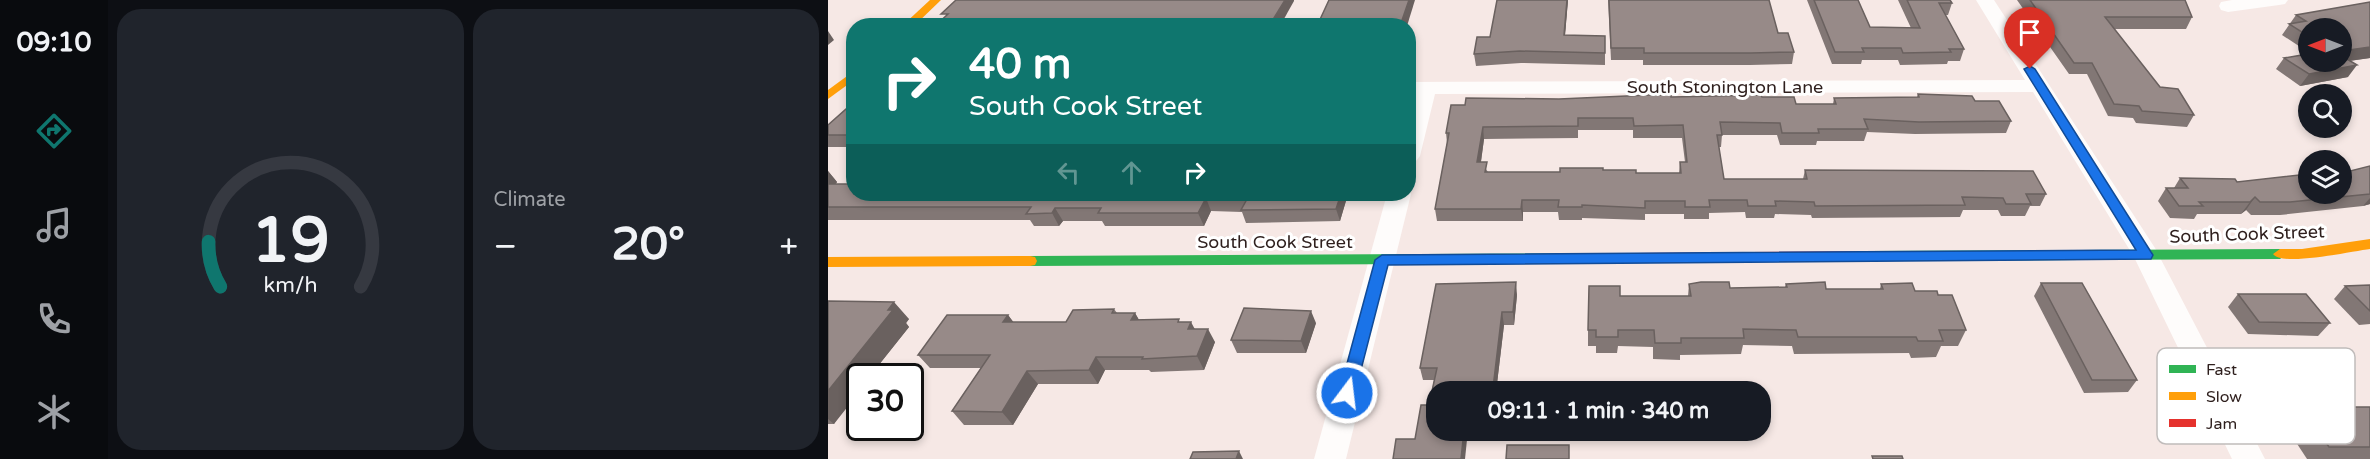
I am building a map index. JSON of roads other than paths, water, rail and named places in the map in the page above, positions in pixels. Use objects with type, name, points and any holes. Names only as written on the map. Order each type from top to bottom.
[{"type":"street","points":[[917,18],[936,0]]},
{"type":"street","points":[[1985,0],[2146,255],[2193,348]]},
{"type":"street","points":[[2228,6],[2279,0]]},
{"type":"street","name":"South Stonington Lane","points":[[1417,88],[2041,87]]},
{"type":"street","points":[[1330,459],[1397,201]]},
{"type":"street","name":"South Cook Street","points":[[828,262],[2302,254],[2370,244]]},
{"type":"street","points":[[2241,444],[2249,459]]}]
